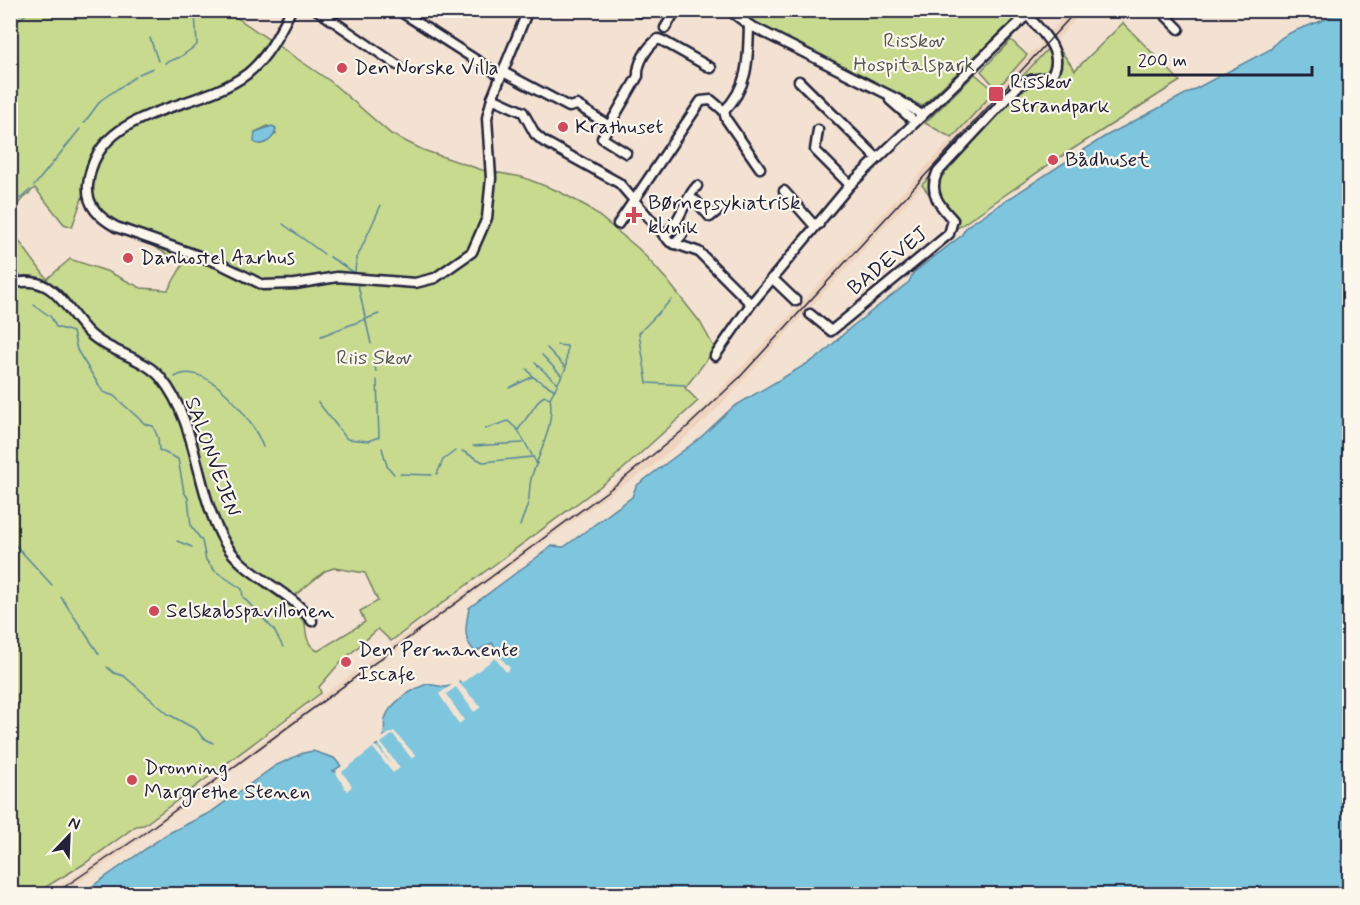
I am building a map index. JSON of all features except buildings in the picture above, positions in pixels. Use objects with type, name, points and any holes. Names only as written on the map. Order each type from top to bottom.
[{"type":"street","points":[[291,10],[270,50],[246,74],[216,90],[142,118],[111,136],[93,165],[87,193],[97,213],[116,227],[216,262],[263,285],[287,285],[338,277],[415,283],[435,278],[472,252],[480,238],[490,198],[487,118],[492,98],[528,10]]},
{"type":"street","points":[[317,10],[397,65]]},
{"type":"street","points":[[398,10],[502,74],[570,107],[576,105],[608,125]]},
{"type":"street","points":[[665,28],[676,10]]},
{"type":"street","points":[[729,10],[749,25],[913,107],[918,118]]},
{"type":"street","points":[[1160,10],[1179,29]]},
{"type":"street","points":[[715,356],[751,304],[850,186],[1029,13]]},
{"type":"street","name":"BADEVEJ","points":[[810,314],[831,331],[949,234],[953,220],[941,206],[933,190],[937,173],[1018,86],[1030,80],[1050,77],[1056,70],[1057,57],[1054,50],[1029,13]]},
{"type":"street","points":[[724,111],[741,92],[748,64],[749,25]]},
{"type":"street","points":[[626,153],[602,138],[638,76],[638,67],[658,39],[711,68]]},
{"type":"street","points":[[799,81],[877,158]]},
{"type":"street","points":[[492,98],[523,112],[535,135],[543,141],[611,177],[664,236],[674,244],[699,252],[751,304]]},
{"type":"street","points":[[618,224],[701,101],[711,100],[724,111],[726,119],[760,168]]},
{"type":"street","points":[[819,130],[815,150],[850,186]]},
{"type":"street","points":[[664,236],[678,224],[697,186]]},
{"type":"street","points":[[784,190],[812,223],[819,224]]},
{"type":"street","points":[[689,198],[696,201],[710,217],[720,208]]},
{"type":"street","points":[[674,244],[682,236]]},
{"type":"street","points":[[772,278],[796,301]]},
{"type":"street","name":"SALONVEJEN","points":[[10,284],[30,281],[48,287],[99,341],[160,377],[188,434],[209,503],[225,543],[233,555],[293,601],[312,621]]},
{"type":"shaded area","points":[[1070,11],[1083,11],[715,411],[676,446],[649,469],[620,487],[420,632],[119,855],[61,894],[48,894],[141,832],[372,659],[601,493],[672,437],[762,346],[1033,50],[1039,48],[1040,42]]},
{"type":"green space","name":"Riis Skov","points":[[11,11],[111,11],[122,16],[130,11],[227,11],[330,81],[391,134],[423,150],[482,170],[522,177],[558,191],[588,207],[639,249],[667,280],[700,322],[715,349],[685,388],[698,401],[621,471],[391,641],[378,629],[338,665],[319,687],[321,693],[144,825],[136,826],[84,864],[34,894],[11,894],[11,230],[47,279],[70,259],[109,272],[141,288],[168,290],[183,264],[108,219],[93,199],[84,193],[72,227],[64,224],[35,188],[11,210]],"holes":[[[268,126],[276,134],[261,144],[255,132]],[[334,568],[365,573],[378,601],[360,611],[365,622],[318,651],[309,642],[305,623],[287,602],[325,571]]]},
{"type":"green space","name":"Risskov Hospitalspark","points":[[738,11],[1023,11],[922,106],[748,19]]},
{"type":"green space","name":"Risskov Strandpark","points":[[1123,23],[1180,81],[1057,159],[956,229],[922,185],[1054,42],[1075,70]]},
{"type":"green space","points":[[1011,40],[1027,55],[997,89],[981,71]]},
{"type":"green space","points":[[975,74],[995,91],[952,138],[925,123]]},
{"type":"water","points":[[1338,11],[1349,11],[1349,894],[81,894],[167,834],[211,812],[275,766],[303,753],[313,751],[334,758],[341,766],[333,771],[336,772],[381,742],[387,713],[402,697],[427,684],[445,687],[454,685],[498,652],[492,643],[475,652],[471,647],[466,632],[469,608],[552,546],[564,547],[632,497],[636,486],[700,438],[733,407],[820,356],[850,328],[909,282],[913,273],[961,236],[967,226],[1104,137],[1271,49],[1277,41],[1293,31],[1330,17]]},
{"type":"water","points":[[272,126],[276,128],[271,139],[261,144],[254,142],[255,132]]},
{"type":"pier","points":[[492,654],[497,654],[510,668],[506,672],[495,658],[462,683],[459,679]]},
{"type":"pier","points":[[457,681],[481,707],[474,712],[456,687],[446,694],[464,720],[459,724],[439,694]]},
{"type":"pier","points":[[394,731],[416,756],[412,759],[393,734],[381,743],[400,768],[393,773],[373,748],[342,772],[352,786],[347,791],[336,773],[338,769],[371,745],[377,747],[391,764],[376,741]]},
{"type":"waterway","points":[[10,26],[32,10]]},
{"type":"waterway","points":[[165,63],[180,57],[197,45],[195,13]]},
{"type":"waterway","points":[[150,38],[158,61]]},
{"type":"waterway","points":[[139,74],[153,68]]},
{"type":"waterway","points":[[84,123],[101,100],[135,77]]},
{"type":"waterway","points":[[34,186],[80,129]]},
{"type":"waterway","points":[[10,201],[21,198],[30,190]]},
{"type":"waterway","points":[[330,257],[355,273],[356,260],[381,205]]},
{"type":"waterway","points":[[283,224],[324,254]]},
{"type":"waterway","points":[[10,266],[15,269]]},
{"type":"waterway","points":[[358,285],[371,344]]},
{"type":"waterway","points":[[671,300],[639,333],[647,383],[685,385]]},
{"type":"waterway","points":[[34,305],[51,317],[56,327],[73,332],[77,350],[103,392],[114,396],[145,424],[153,426],[158,438],[159,450],[178,459],[184,492],[188,498],[191,526],[202,541],[206,560],[215,571],[242,589],[243,597],[274,630],[283,647]]},
{"type":"waterway","points":[[321,336],[379,314]]},
{"type":"waterway","points":[[550,398],[566,368],[567,346],[557,345]]},
{"type":"waterway","points":[[547,348],[565,367]]},
{"type":"waterway","points":[[542,355],[562,376]]},
{"type":"waterway","points":[[374,359],[376,372]]},
{"type":"waterway","points":[[535,363],[558,384]]},
{"type":"waterway","points":[[527,369],[533,377],[555,390]]},
{"type":"waterway","points":[[175,377],[187,373],[201,376],[214,384],[227,395],[250,422],[263,447]]},
{"type":"waterway","points":[[509,388],[532,377]]},
{"type":"waterway","points":[[318,402],[347,439],[368,441],[379,437],[377,380]]},
{"type":"waterway","points":[[518,430],[540,399],[545,396],[550,398],[549,427],[532,475],[528,503],[520,526]]},
{"type":"waterway","points":[[485,429],[508,421],[518,430],[537,464]]},
{"type":"waterway","points":[[473,446],[523,443]]},
{"type":"waterway","points":[[382,448],[387,466],[394,474]]},
{"type":"waterway","points":[[437,474],[443,460],[455,451]]},
{"type":"waterway","points":[[462,451],[483,462],[532,457]]},
{"type":"waterway","points":[[400,474],[432,475]]},
{"type":"waterway","points":[[10,539],[52,585]]},
{"type":"waterway","points":[[177,541],[192,547]]},
{"type":"waterway","points":[[61,597],[99,654]]},
{"type":"waterway","points":[[107,667],[114,673],[124,676],[168,714],[197,730],[202,737],[213,743]]},
{"type":"tram line","points":[[54,894],[143,834],[617,484],[687,427],[739,378],[1077,10]]},
{"type":"place","name":"Den Norske Villa","points":[[342,68]]},
{"type":"place","name":"Risskov Strandpark","points":[[996,94]]},
{"type":"place","name":"Krathuset","points":[[563,127]]},
{"type":"place","name":"Bådhuset","points":[[1053,160]]},
{"type":"place","name":"Børnepsykiatrisk klinik","points":[[634,215]]},
{"type":"place","name":"Danhostel Aarhus","points":[[128,258]]},
{"type":"place","name":"Selskabspavillonen","points":[[154,611]]},
{"type":"place","name":"Den Permanente Iscafe","points":[[346,662]]},
{"type":"place","name":"Dronning Margrethe Stenen","points":[[132,780]]}]
